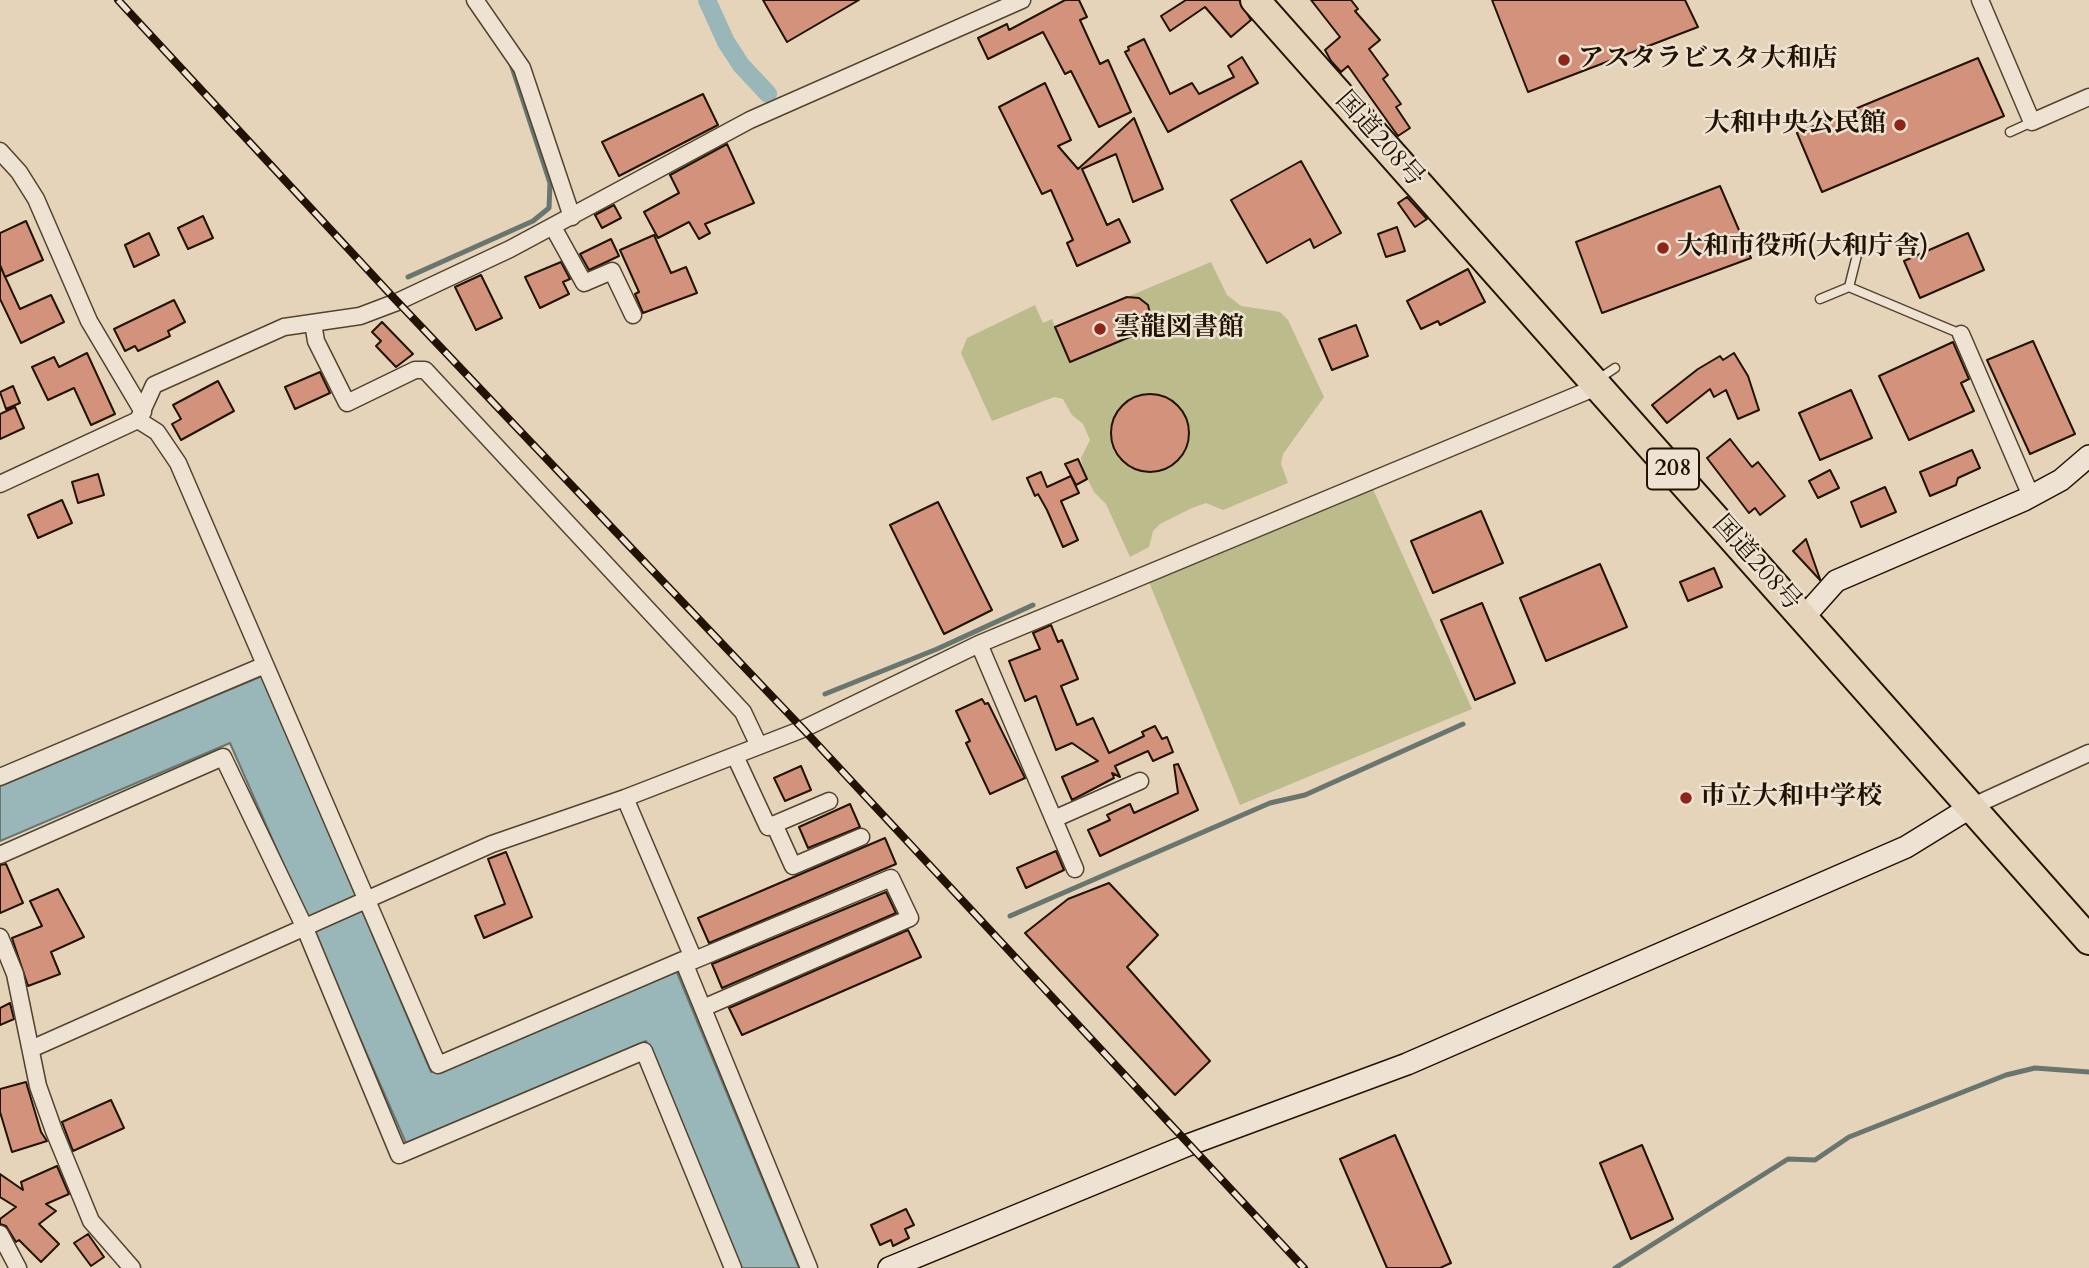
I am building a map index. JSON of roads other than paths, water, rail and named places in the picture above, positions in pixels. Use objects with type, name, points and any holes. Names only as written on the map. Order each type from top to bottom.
[{"type":"highway","name":"国道208号","points":[[1255,0],[1603,378],[1804,617],[2089,940]]},
{"type":"street","points":[[475,0],[522,68],[572,217]]},
{"type":"street","points":[[0,484],[141,416],[153,385],[284,327],[360,316],[397,302],[553,227],[750,120],[1022,0]]},
{"type":"street","points":[[1980,0],[2032,122],[2089,97]]},
{"type":"street","points":[[0,151],[19,172],[36,200],[89,321],[141,416],[157,432],[178,463],[438,1066],[683,960],[690,962],[891,878],[910,918],[703,1008]]},
{"type":"street","points":[[553,227],[584,282],[612,271],[633,315]]},
{"type":"street","points":[[313,323],[316,341],[346,402],[415,370],[425,370],[743,712],[759,746]]},
{"type":"street","points":[[1961,334],[2031,496]]},
{"type":"street","points":[[31,1049],[492,844],[625,798],[803,729],[979,643],[1603,378]]},
{"type":"street","points":[[1804,617],[1836,581],[2031,496],[2061,480],[2089,456]]},
{"type":"street","points":[[979,643],[1075,869]]},
{"type":"street","points":[[0,777],[265,665]]},
{"type":"street","points":[[889,1268],[1188,1145],[1407,1064],[1906,847],[1971,807],[2089,753]]},
{"type":"street","points":[[734,756],[768,827],[829,801]]},
{"type":"street","points":[[0,855],[223,757],[304,926],[399,1155],[643,1051],[733,1268]]},
{"type":"street","points":[[1054,820],[1140,781]]},
{"type":"street","points":[[625,798],[690,962],[703,1008],[809,1268]]},
{"type":"street","points":[[774,824],[793,866],[862,838]]},
{"type":"street","points":[[0,937],[15,974],[38,1086],[91,1222],[132,1268]]},
{"type":"street","points":[[0,1234],[18,1268]]},
{"type":"lane","points":[[2010,132],[2032,122]]},
{"type":"lane","points":[[1846,288],[1858,251]]},
{"type":"lane","points":[[1819,299],[1846,288],[1961,334]]},
{"type":"water","points":[[262,676],[431,1072],[676,970],[799,1268],[740,1268],[646,1041],[406,1143],[230,743],[0,841],[0,786]]},
{"type":"waterway","points":[[707,0],[726,42],[741,65],[768,94]]},
{"type":"waterway","points":[[408,277],[533,221],[549,208],[550,183],[510,61]]},
{"type":"waterway","points":[[825,694],[937,649],[1033,605]]},
{"type":"waterway","points":[[1010,916],[1270,803],[1305,795],[1463,724]]},
{"type":"waterway","points":[[1615,1268],[1788,1159],[1815,1160],[1849,1137],[2006,1075],[2035,1068],[2089,1072]]},
{"type":"railway","points":[[118,0],[392,296],[803,729],[1304,1268]]},
{"type":"place","name":"アスタラビスタ大和店","points":[[1564,60]]},
{"type":"place","name":"大和中央公民館","points":[[1900,125]]},
{"type":"place","name":"大和市役所(大和庁舎)","points":[[1663,248]]},
{"type":"place","name":"雲龍図書館","points":[[1100,329]]},
{"type":"place","name":"市立大和中学校","points":[[1686,798]]}]
